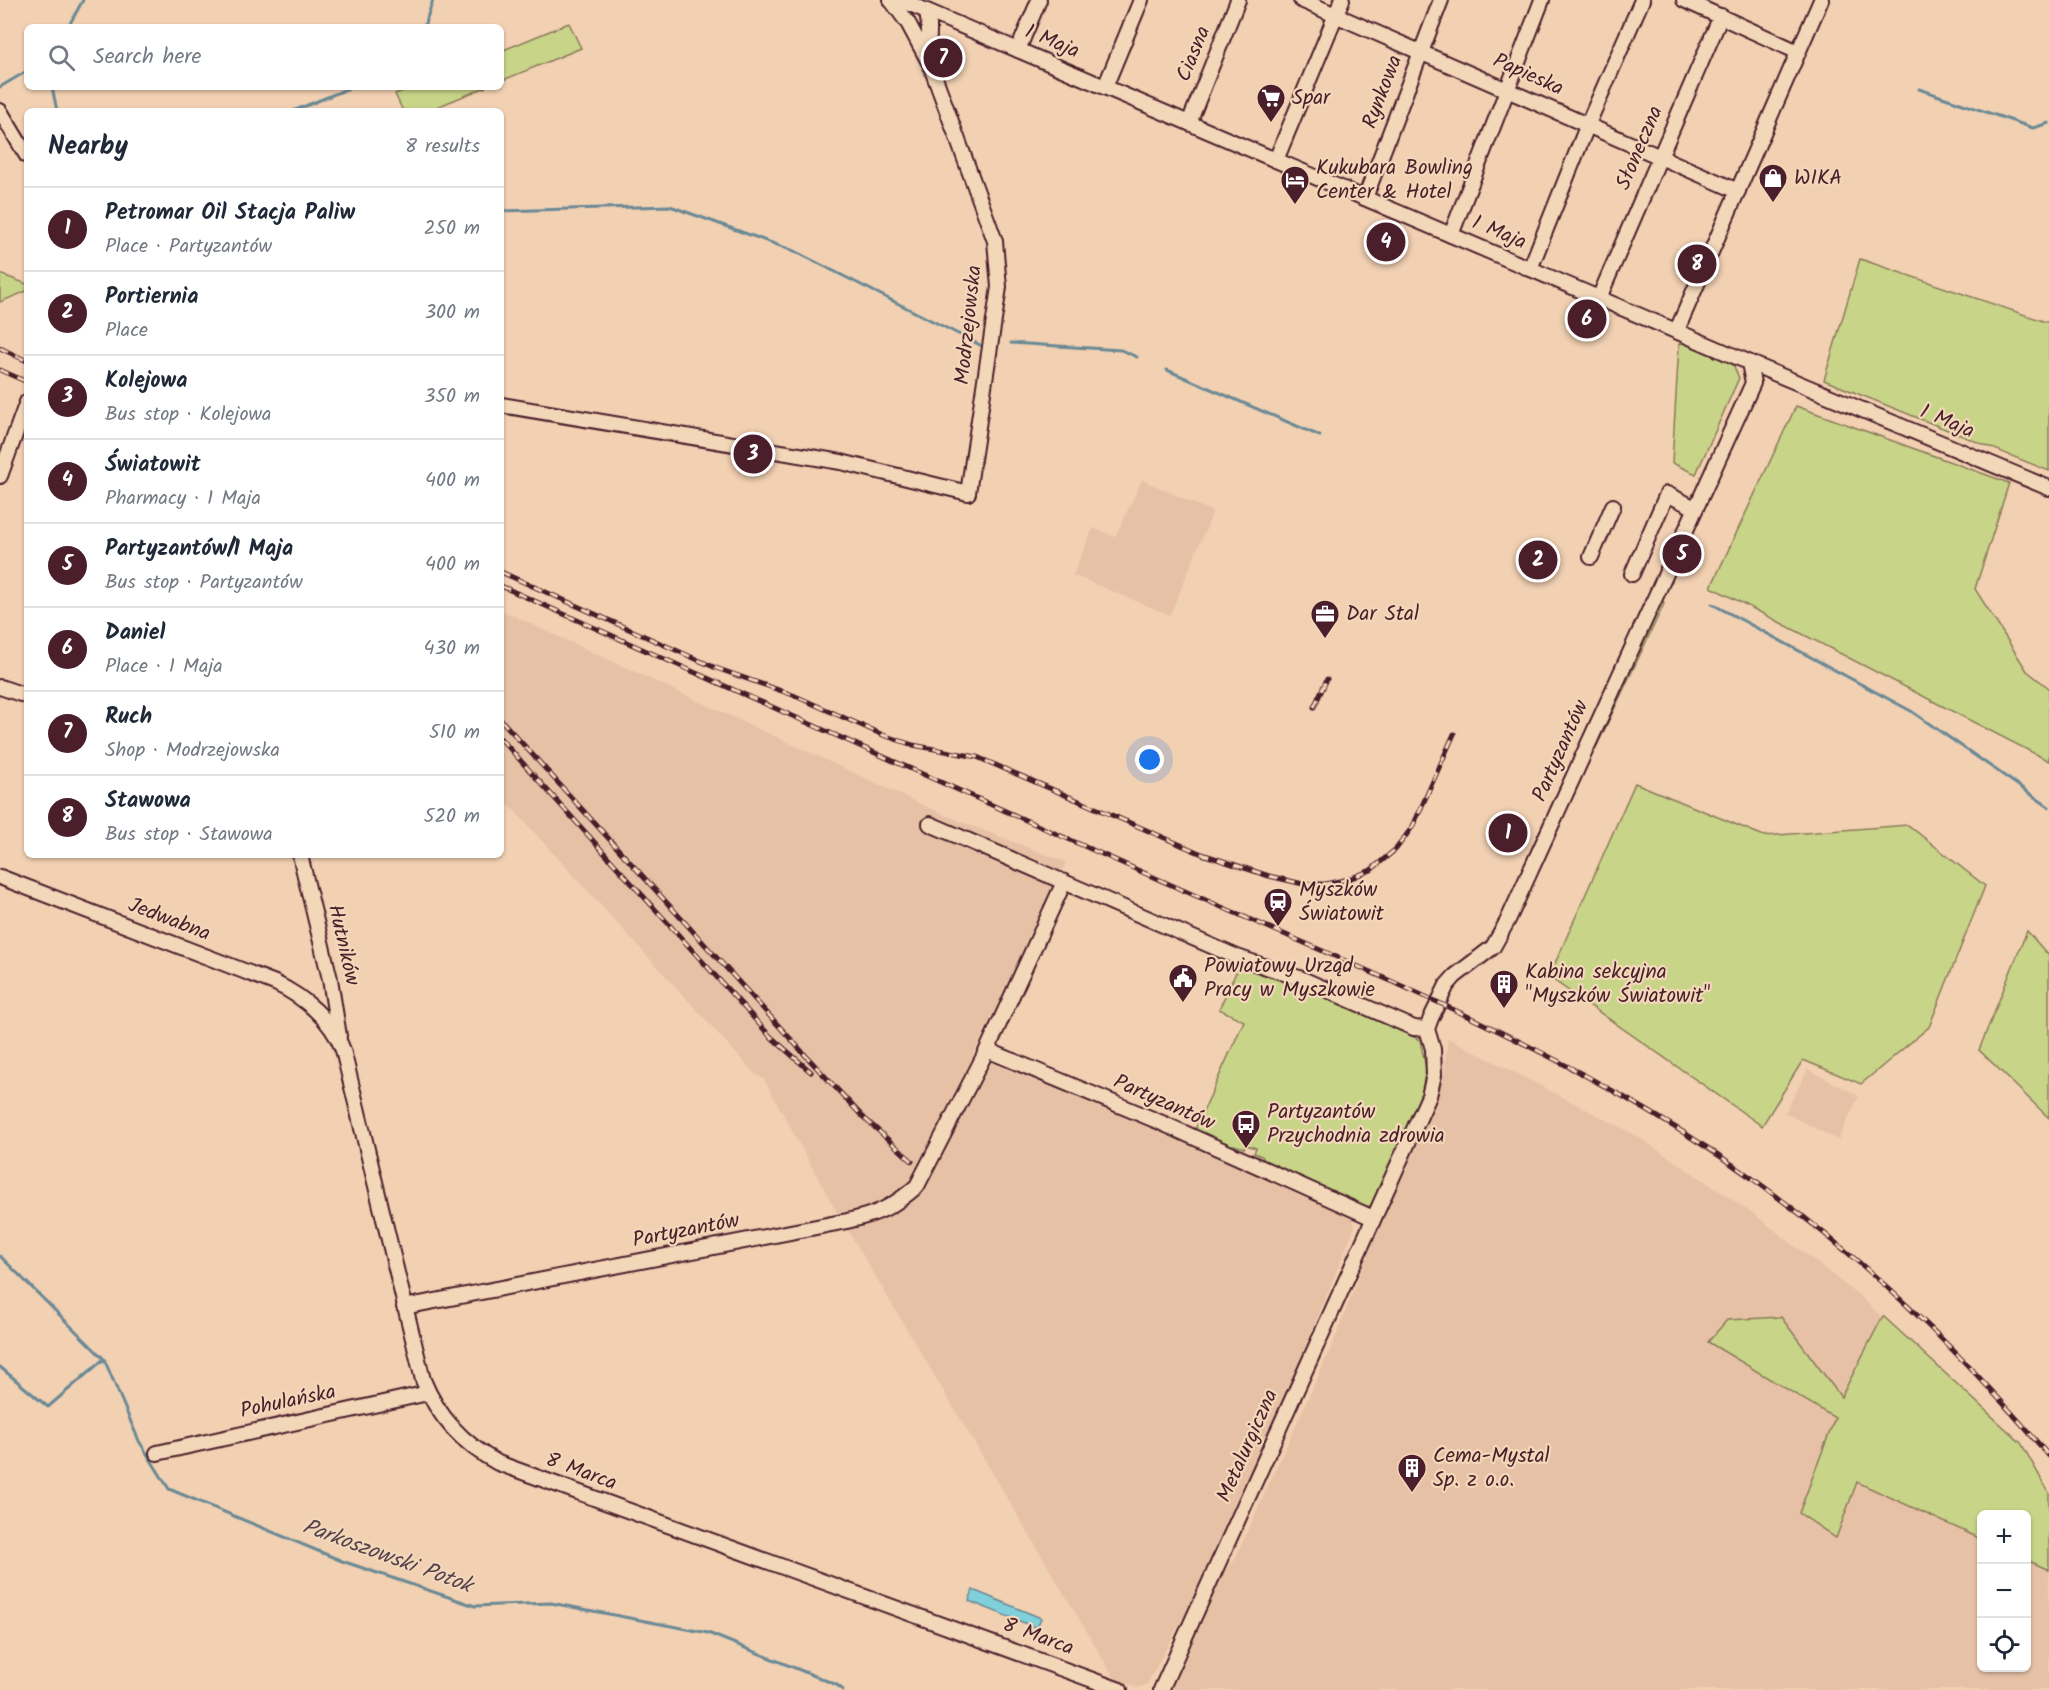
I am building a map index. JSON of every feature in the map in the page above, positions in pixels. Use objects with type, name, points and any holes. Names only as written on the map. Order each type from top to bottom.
[{"type":"street","name":"Modrzejowska","points":[[504,406],[841,462],[968,493],[999,287],[995,241],[930,64],[912,29],[891,0]]},
{"type":"street","name":"1 Maja","points":[[901,0],[929,5],[1018,50],[1677,330],[1749,363],[2049,488]]},
{"type":"street","points":[[1018,50],[1039,0]]},
{"type":"street","points":[[1106,87],[1141,0]]},
{"type":"street","name":"Ciasna","points":[[1189,123],[1238,0]]},
{"type":"street","name":"Papieska","points":[[1301,0],[1738,191]]},
{"type":"street","points":[[1276,160],[1342,0]]},
{"type":"street","name":"Rynkowa","points":[[1365,198],[1441,0]]},
{"type":"street","points":[[1451,235],[1542,0]]},
{"type":"street","points":[[1530,269],[1588,124],[1642,0]]},
{"type":"street","points":[[1684,0],[1798,52]]},
{"type":"street","points":[[1677,330],[1821,0]]},
{"type":"street","name":"Modrzejowska","points":[[929,5],[931,22],[927,35],[930,64]]},
{"type":"street","points":[[912,29],[914,20],[929,5]]},
{"type":"street","name":"Słoneczna","points":[[1599,298],[1721,16]]},
{"type":"street","points":[[0,111],[24,151]]},
{"type":"street","name":"Partyzantów","points":[[1427,1029],[1447,985],[1455,976],[1493,947],[1508,920],[1753,383],[1749,363]]},
{"type":"street","points":[[0,476],[24,410]]},
{"type":"street","points":[[1632,574],[1667,494],[1695,508]]},
{"type":"street","points":[[1591,557],[1613,506]]},
{"type":"street","points":[[0,687],[24,695]]},
{"type":"street","points":[[930,824],[1237,957],[1302,979],[1414,1028],[1427,1029],[1433,1049],[1434,1076],[1429,1096],[1373,1218]]},
{"type":"street","name":"Hutników","points":[[301,858],[330,979],[340,1044]]},
{"type":"street","name":"Jedwabna","points":[[0,877],[275,984],[296,995],[318,1012]]},
{"type":"street","points":[[987,1050],[1064,882]]},
{"type":"street","name":"8 Marca","points":[[318,1012],[332,1028],[340,1044],[418,1366],[428,1393],[459,1436],[498,1463],[1120,1690]]},
{"type":"street","name":"Partyzantów","points":[[404,1307],[877,1215],[900,1201],[917,1186],[987,1050],[1162,1123],[1373,1218]]},
{"type":"street","name":"Metalurgiczna","points":[[1161,1690],[1373,1218]]},
{"type":"street","name":"Pohulańska","points":[[157,1453],[428,1393]]},
{"type":"shaded area","points":[[1142,480],[1213,512],[1170,615],[1073,575],[1093,528],[1115,537]]},
{"type":"shaded area","points":[[504,611],[947,816],[1066,862],[925,1156],[912,1179],[893,1201],[840,1218],[764,1079],[756,1075],[504,799]]},
{"type":"shaded area","points":[[1448,1038],[1632,1133],[1750,1211],[1862,1298],[1979,1411],[2049,1507],[2049,1690],[1169,1690],[1221,1575],[1234,1561],[1334,1341],[1389,1199],[1444,1074]]},
{"type":"shaded area","points":[[994,1061],[1352,1216],[1355,1226],[1276,1419],[1189,1618],[1183,1618],[1147,1684],[1138,1688],[1115,1679],[846,1227],[884,1218],[915,1197],[988,1062]]},
{"type":"shaded area","points":[[1808,1069],[1859,1096],[1838,1140],[1785,1113]]},
{"type":"green space","points":[[569,23],[581,48],[504,80],[504,50]]},
{"type":"green space","points":[[405,90],[479,90],[434,108],[402,108],[395,94]]},
{"type":"green space","points":[[1860,259],[2049,323],[2049,471],[1824,380]]},
{"type":"green space","points":[[0,274],[24,283],[24,292],[0,302]]},
{"type":"green space","points":[[1685,341],[1731,360],[1739,378],[1696,474],[1672,463],[1679,344]]},
{"type":"green space","points":[[1796,406],[2009,483],[1975,589],[2027,671],[2049,688],[2049,761],[1711,587]]},
{"type":"green space","points":[[1663,601],[1664,604],[1594,752],[1660,602]]},
{"type":"green space","points":[[1635,783],[1764,836],[1908,825],[1985,886],[1929,1027],[1861,1084],[1803,1060],[1762,1126],[1549,977]]},
{"type":"green space","points":[[2027,931],[2049,956],[2049,1118],[1979,1050]]},
{"type":"green space","points":[[1240,964],[1300,983],[1420,1040],[1426,1068],[1422,1091],[1375,1202],[1370,1206],[1361,1207],[1266,1164],[1262,1156],[1254,1153],[1256,1148],[1246,1145],[1244,1148],[1234,1145],[1227,1147],[1194,1132],[1244,1021],[1219,1009]]},
{"type":"green space","points":[[1883,1316],[2021,1443],[2049,1493],[2049,1570],[2031,1562],[2031,1510],[1977,1510],[1977,1537],[1857,1482],[1836,1538],[1799,1513],[1835,1418],[1708,1342],[1727,1320],[1781,1317],[1841,1397]]},
{"type":"water","points":[[973,1590],[1041,1618],[1037,1628],[969,1601]]},
{"type":"waterway","points":[[70,24],[83,0]]},
{"type":"waterway","points":[[425,24],[433,0]]},
{"type":"waterway","points":[[0,87],[24,73]]},
{"type":"waterway","points":[[1919,89],[2033,128],[2049,123]]},
{"type":"waterway","points":[[53,90],[56,108]]},
{"type":"waterway","points":[[300,108],[345,90]]},
{"type":"waterway","points":[[504,211],[670,206],[794,251],[980,345]]},
{"type":"waterway","points":[[1011,343],[1121,350],[1137,357]]},
{"type":"waterway","points":[[1167,370],[1320,436]]},
{"type":"waterway","points":[[1712,604],[1911,711],[2049,807]]},
{"type":"waterway","name":"Parkoszowski Potok","points":[[0,1256],[104,1359],[139,1441],[169,1489],[342,1561],[475,1606],[551,1603],[708,1633],[837,1685],[843,1690]]},
{"type":"waterway","name":"Parkoszowski Potok","points":[[0,1367],[48,1407],[104,1359]]},
{"type":"railway","points":[[0,348],[24,360]]},
{"type":"railway","points":[[0,370],[24,381]]},
{"type":"railway","points":[[504,573],[716,668],[793,695],[883,735],[913,745],[977,757],[1202,854],[1269,876],[1303,884],[1325,884],[1349,879],[1371,870],[1396,849],[1413,826],[1454,734]]},
{"type":"railway","points":[[504,587],[1407,988],[1529,1046],[1648,1111],[1705,1146],[1760,1184],[1864,1266],[1960,1357],[2049,1456]]},
{"type":"railway","points":[[1314,707],[1327,679]]},
{"type":"railway","points":[[504,723],[807,1057],[862,1116],[912,1161]]},
{"type":"railway","points":[[504,742],[770,1036],[811,1072]]},
{"type":"place","name":"Ruch","points":[[943,58]]},
{"type":"place","name":"Spar","points":[[1271,124]]},
{"type":"place","name":"WIKA","points":[[1773,204]]},
{"type":"place","name":"Kukubara Bowling Center & Hotel","points":[[1295,206]]},
{"type":"place","name":"Światowit","points":[[1386,242]]},
{"type":"place","name":"Stawowa","points":[[1697,264]]},
{"type":"place","name":"Daniel","points":[[1587,319]]},
{"type":"place","name":"Kolejowa","points":[[753,454]]},
{"type":"place","name":"Partyzantów/1 Maja","points":[[1682,554]]},
{"type":"place","name":"Portiernia","points":[[1538,560]]},
{"type":"place","name":"Dar Stal","points":[[1325,640]]},
{"type":"place","name":"Petromar Oil Stacja Paliw","points":[[1508,833]]},
{"type":"place","name":"Myszków Światowit","points":[[1278,928]]},
{"type":"place","name":"Powiatowy Urząd Pracy w Myszkowie","points":[[1183,1004]]},
{"type":"place","name":"Kabina sekcyjna \"Myszków Światowit\"","points":[[1504,1010]]},
{"type":"place","name":"Partyzantów Przychodnia zdrowia","points":[[1246,1150]]},
{"type":"place","name":"Cema-Mystal Sp. z o.o.","points":[[1412,1494]]}]
